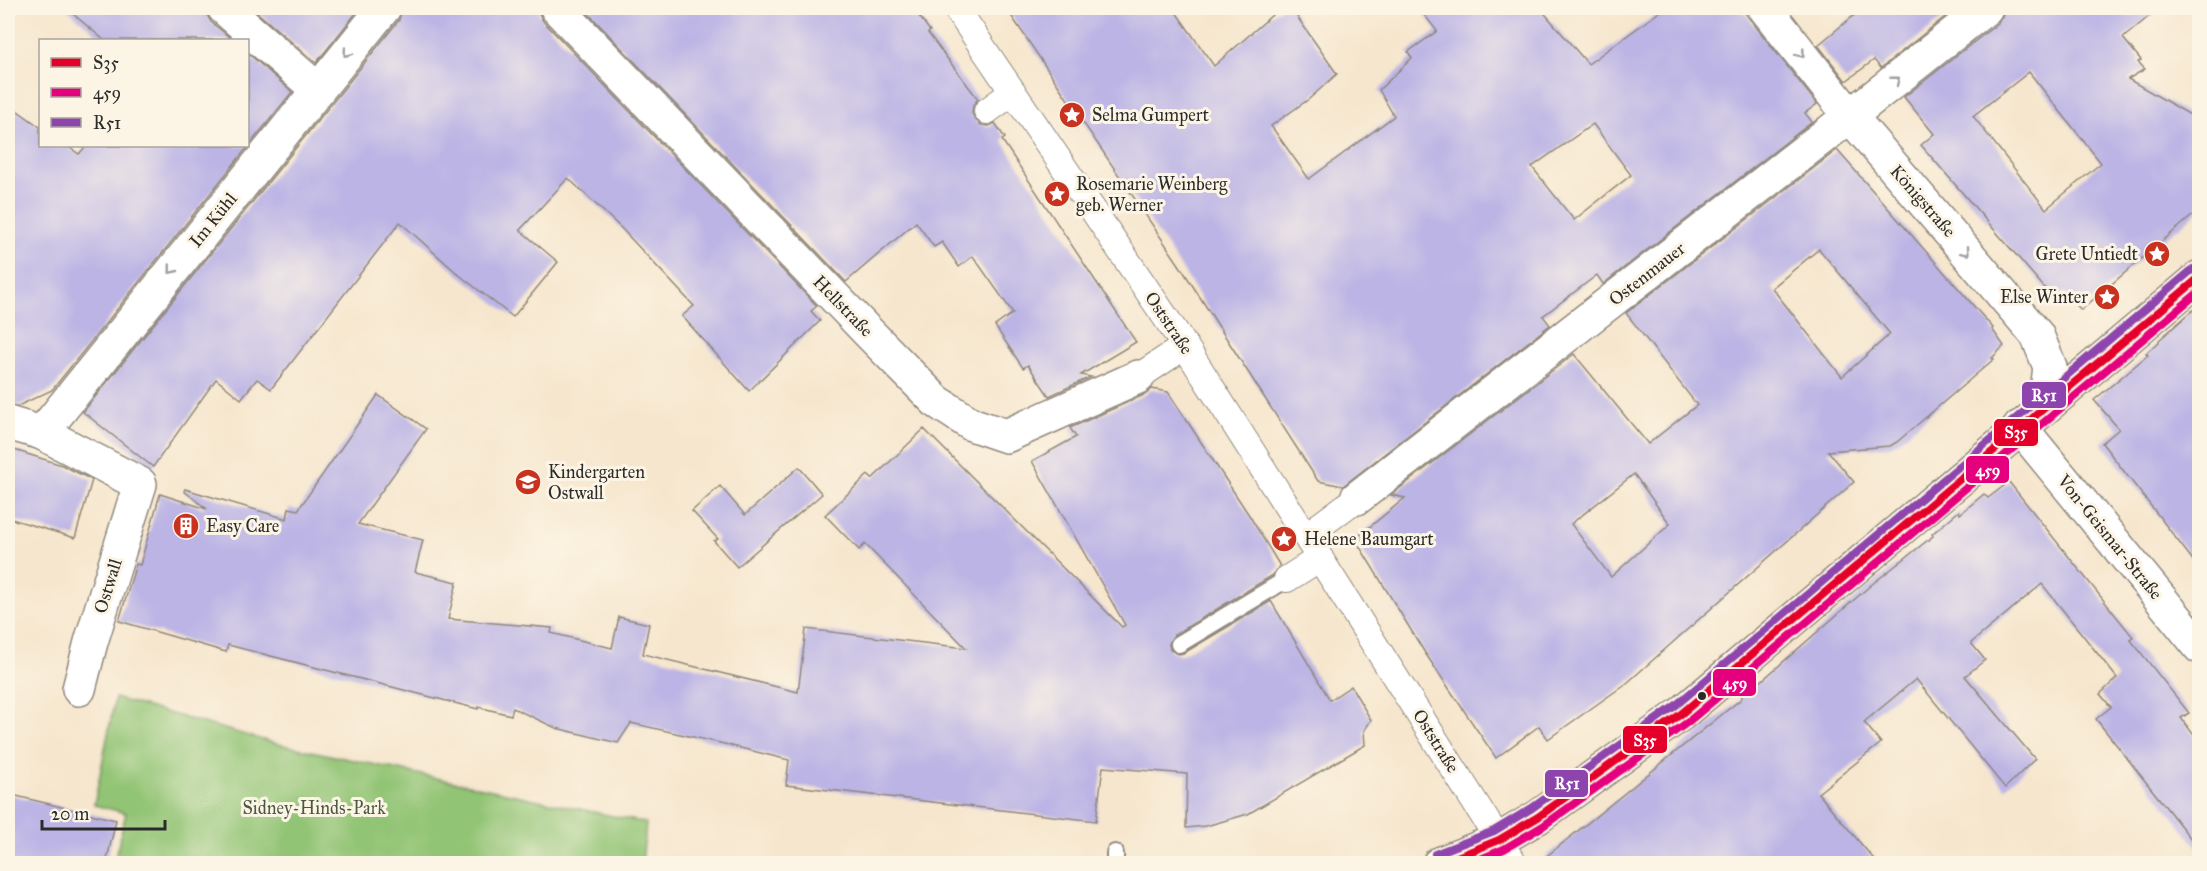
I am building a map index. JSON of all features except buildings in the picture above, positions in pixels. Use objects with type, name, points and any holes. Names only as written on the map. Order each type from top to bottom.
[{"type":"street","points":[[224,8],[317,89]]},
{"type":"street","name":"Im Kühl","points":[[42,433],[384,8]]},
{"type":"street","name":"Hellstraße","points":[[557,8],[877,342],[936,401],[971,424],[1006,436],[1138,377],[1185,346]]},
{"type":"street","name":"Oststraße","points":[[956,8],[1185,346],[1507,852]]},
{"type":"street","name":"Königstraße","points":[[1765,8],[1850,117],[2037,335],[2050,367],[2045,406]]},
{"type":"street","name":"Ostenmauer","points":[[1306,536],[1850,117],[1986,8]]},
{"type":"street","points":[[987,111],[1012,92]]},
{"type":"street","points":[[1439,864],[1507,852],[1538,818],[1681,714],[2199,277]]},
{"type":"street","points":[[8,423],[42,433]]},
{"type":"street","name":"Von-Geismar-Straße","points":[[2020,427],[2199,647]]},
{"type":"street","name":"Ostwall","points":[[42,433],[140,484],[91,642],[79,689]]},
{"type":"street","points":[[1287,579],[1320,558]]},
{"type":"lane","points":[[1179,644],[1287,579]]},
{"type":"green space","name":"Sidney-Hinds-Park","points":[[115,698],[274,743],[646,823],[642,863],[114,863],[126,813],[94,805]]},
{"type":"transit line","name":"R51","points":[[1435,854],[1494,831],[1532,808],[1675,706],[2193,269]]},
{"type":"transit line","name":"S35","points":[[1440,864],[1499,840],[1538,817],[1681,714],[2200,277]]},
{"type":"transit line","name":"459","points":[[1469,864],[1504,849],[1543,826],[1688,722],[2200,291]]},
{"type":"place","name":"Selma Gumpert","points":[[1072,115]]},
{"type":"place","name":"Rosemarie Weinberg geb. Werner","points":[[1057,194]]},
{"type":"place","name":"Grete Untiedt","points":[[2157,254]]},
{"type":"place","name":"Else Winter","points":[[2107,297]]},
{"type":"place","name":"Kindergarten Ostwall","points":[[528,482]]},
{"type":"place","name":"Easy Care","points":[[186,526]]},
{"type":"place","name":"Helene Baumgart","points":[[1284,539]]}]
